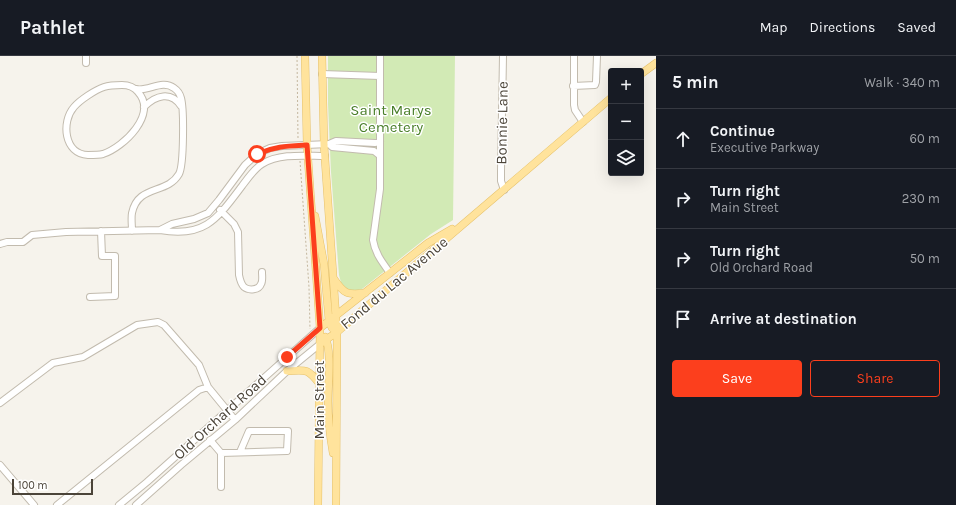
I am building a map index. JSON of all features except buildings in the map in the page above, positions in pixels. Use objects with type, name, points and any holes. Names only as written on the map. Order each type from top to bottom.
[{"type":"main road","name":"Main Street","points":[[305,56],[310,200],[320,328],[318,505]]},
{"type":"main road","name":"Main Street","points":[[322,56],[326,145],[325,156],[337,332],[336,505]]},
{"type":"main road","points":[[644,72],[656,63]]},
{"type":"main road","name":"Fond du Lac Avenue","points":[[320,344],[337,332],[608,101]]},
{"type":"main road","points":[[310,200],[318,229],[324,264],[329,322],[332,328],[337,332]]},
{"type":"main road","name":"Fond du Lac Avenue","points":[[320,328],[428,243],[466,221]]},
{"type":"main road","points":[[333,278],[346,293],[365,293]]},
{"type":"main road","points":[[320,328],[326,339],[328,351],[330,437],[336,471]]},
{"type":"main road","points":[[287,371],[304,370],[319,383]]},
{"type":"street","points":[[86,56],[86,63]]},
{"type":"street","points":[[380,56],[380,189],[373,240],[379,259],[390,273]]},
{"type":"street","name":"Bonnie Lane","points":[[503,56],[501,181],[504,190]]},
{"type":"street","points":[[574,56],[573,97],[575,110],[583,122]]},
{"type":"street","points":[[573,86],[595,85],[597,56]]},
{"type":"street","points":[[322,74],[380,76]]},
{"type":"street","points":[[132,231],[131,214],[135,203],[142,195],[170,184],[180,173],[182,164],[182,107],[178,92],[168,85],[143,90],[127,85],[104,87],[80,101],[73,108],[68,118],[66,131],[68,141],[75,150],[86,155],[102,154],[118,146],[133,134],[139,124],[144,107],[143,96],[136,89]]},
{"type":"street","points":[[144,107],[151,101],[162,96],[168,96],[177,101],[182,107]]},
{"type":"street","points":[[326,145],[336,141],[375,143],[380,141]]},
{"type":"street","points":[[160,230],[172,224],[194,219],[208,213],[241,170],[257,154],[270,148],[282,146],[326,145],[332,147],[374,151],[379,155]]},
{"type":"street","points":[[0,244],[7,242],[22,242],[32,234],[160,230],[186,232],[199,229],[215,219],[249,177],[262,164],[272,159],[284,157],[325,156]]},
{"type":"street","points":[[241,170],[249,177]]},
{"type":"street","points":[[214,205],[234,224],[238,232],[239,275],[244,287],[248,289],[258,288],[262,282],[262,272]]},
{"type":"street","points":[[90,297],[115,296],[115,256],[102,256],[101,231]]},
{"type":"street","points":[[0,403],[53,363],[83,357],[137,325],[158,322],[164,325],[199,365],[208,387],[226,411],[235,420]]},
{"type":"street","name":"Old Orchard Road","points":[[119,505],[147,482],[320,328]]},
{"type":"street","name":"Old Orchard Road","points":[[136,505],[235,420],[287,371],[320,344]]},
{"type":"street","points":[[57,505],[199,390],[208,387]]},
{"type":"street","points":[[221,452],[240,452],[287,451],[288,431],[249,431],[240,452]]},
{"type":"street","points":[[210,440],[221,452],[221,487]]},
{"type":"street","points":[[0,465],[34,505]]},
{"type":"path","points":[[297,56],[298,137]]},
{"type":"path","points":[[300,164],[309,287],[310,331]]},
{"type":"green space","name":"Saint Marys Cemetery","points":[[328,56],[455,56],[453,220],[431,234],[362,289],[352,292],[342,286],[339,275],[331,172],[328,104]]},
{"type":"route","points":[[257,154],[270,148],[307,145],[320,328],[287,357]]}]
